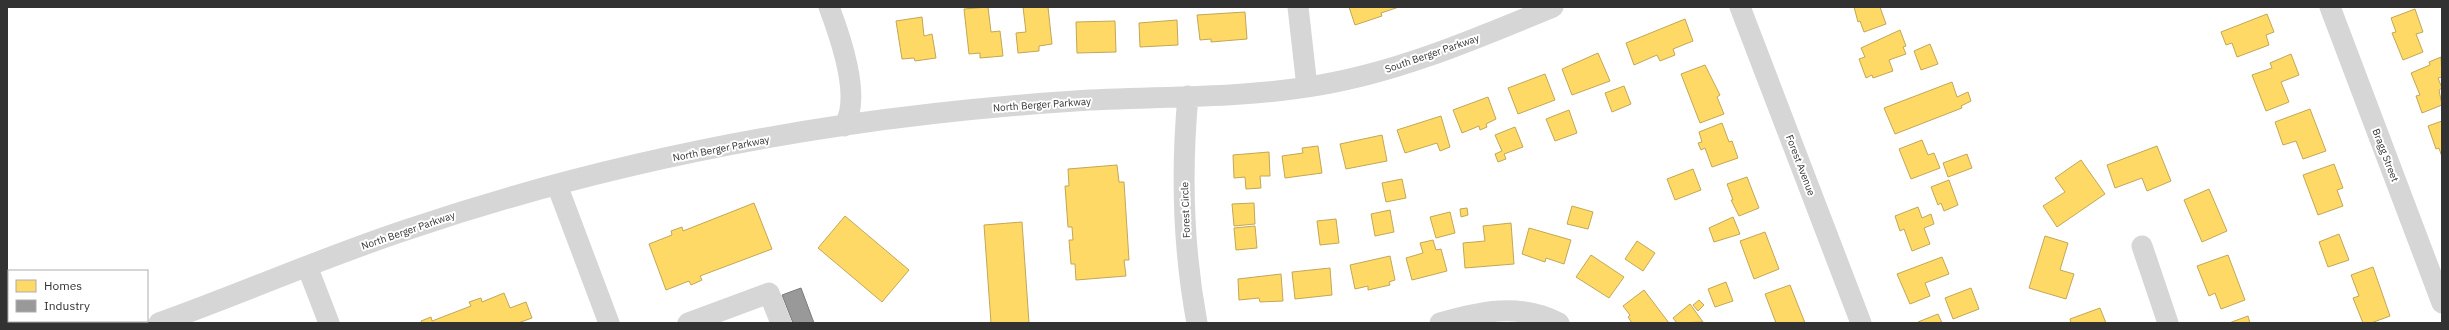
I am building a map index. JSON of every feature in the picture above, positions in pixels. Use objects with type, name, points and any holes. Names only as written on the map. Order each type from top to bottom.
[{"type":"street","points":[[829,7],[840,38],[848,71],[848,118],[844,126]]},
{"type":"street","points":[[1298,7],[1307,87]]},
{"type":"street","name":"South Berger Parkway","points":[[1307,87],[1355,78],[1420,59],[1553,7]]},
{"type":"street","name":"Forest Avenue","points":[[1740,7],[1861,323]]},
{"type":"street","name":"Bragg Street","points":[[2330,7],[2442,303]]},
{"type":"street","name":"North Berger Parkway","points":[[159,323],[307,266],[422,225],[557,185],[716,148],[844,126],[991,108],[1246,94],[1307,87]]},
{"type":"street","name":"Forest Circle","points":[[1188,96],[1184,140],[1184,212],[1187,256],[1197,323]]},
{"type":"street","points":[[557,185],[609,323]]},
{"type":"street","points":[[2142,246],[2168,323]]},
{"type":"street","points":[[307,266],[329,323]]},
{"type":"street","points":[[688,323],[769,294],[781,323]]},
{"type":"street","points":[[1440,323],[1499,310],[1535,314],[1559,323]]},
{"type":"building: Homes","points":[[988,7],[991,32],[1000,31],[1003,56],[980,58],[980,53],[969,54],[964,9]]},
{"type":"building: Homes","points":[[1023,7],[1048,7],[1052,44],[1039,46],[1039,51],[1018,53],[1016,33],[1026,32]]},
{"type":"building: Homes","points":[[1349,7],[1399,7],[1381,13],[1382,16],[1355,25]]},
{"type":"building: Homes","points":[[1854,7],[1880,7],[1886,24],[1864,32],[1860,21],[1858,22]]},
{"type":"building: Homes","points":[[2415,9],[2423,32],[2416,34],[2423,52],[2403,60],[2392,33],[2396,32],[2391,18]]},
{"type":"building: Homes","points":[[1245,12],[1247,39],[1211,42],[1211,39],[1200,40],[1197,15]]},
{"type":"building: Homes","points":[[2267,14],[2274,32],[2266,35],[2269,45],[2237,57],[2232,43],[2226,45],[2221,32]]},
{"type":"building: Homes","points":[[922,17],[924,36],[932,34],[936,58],[915,61],[914,58],[902,59],[896,21]]},
{"type":"building: Homes","points":[[1685,19],[1693,41],[1673,49],[1675,55],[1660,61],[1657,55],[1634,65],[1626,43]]},
{"type":"building: Homes","points":[[1177,20],[1178,45],[1140,47],[1139,23]]},
{"type":"building: Homes","points":[[1115,21],[1116,52],[1077,53],[1076,22]]},
{"type":"building: Homes","points":[[1900,30],[1906,46],[1903,47],[1906,54],[1889,60],[1893,71],[1873,78],[1872,75],[1866,78],[1859,59],[1865,57],[1861,48]]},
{"type":"building: Homes","points":[[1930,44],[1938,64],[1921,70],[1914,51]]},
{"type":"building: Homes","points":[[1598,53],[1610,81],[1572,95],[1562,69]]},
{"type":"building: Homes","points":[[2291,54],[2299,75],[2281,82],[2289,102],[2266,111],[2252,75],[2272,68],[2270,63]]},
{"type":"building: Homes","points":[[2441,57],[2442,77],[2438,78],[2442,88],[2439,90],[2442,105],[2422,113],[2416,96],[2420,95],[2411,73],[2430,65],[2429,62]]},
{"type":"building: Homes","points":[[1705,65],[1720,95],[1717,97],[1724,114],[1700,123],[1681,74]]},
{"type":"building: Homes","points":[[1545,74],[1555,100],[1518,114],[1508,88]]},
{"type":"building: Homes","points":[[1952,82],[1957,97],[1968,92],[1971,101],[1961,106],[1962,108],[1895,134],[1884,108]]},
{"type":"building: Homes","points":[[1624,86],[1631,104],[1612,112],[1605,93]]},
{"type":"building: Homes","points":[[1488,97],[1496,119],[1486,124],[1487,127],[1480,130],[1479,126],[1462,133],[1453,110]]},
{"type":"building: Homes","points":[[2310,109],[2326,151],[2303,159],[2296,141],[2283,145],[2275,122]]},
{"type":"building: Homes","points":[[1569,110],[1577,133],[1555,141],[1546,119]]},
{"type":"building: Homes","points":[[1441,116],[1450,147],[1440,151],[1437,143],[1405,153],[1397,130]]},
{"type":"building: Homes","points":[[2442,121],[2442,157],[2439,148],[2436,149],[2428,126]]},
{"type":"building: Homes","points":[[1722,123],[1729,142],[1732,141],[1738,158],[1712,167],[1705,148],[1701,150],[1698,143],[1702,142],[1699,132]]},
{"type":"building: Homes","points":[[1515,127],[1523,147],[1504,154],[1506,159],[1498,162],[1495,154],[1502,151],[1495,135]]},
{"type":"building: Homes","points":[[1382,135],[1387,161],[1346,169],[1340,144]]},
{"type":"building: Homes","points":[[1922,140],[1928,155],[1934,153],[1940,168],[1911,179],[1899,149]]},
{"type":"building: Homes","points":[[1318,146],[1322,173],[1285,178],[1282,156],[1303,153],[1302,148]]},
{"type":"building: Homes","points":[[2157,146],[2171,181],[2147,191],[2142,178],[2115,188],[2107,165]]},
{"type":"building: Homes","points":[[1269,152],[1270,176],[1260,176],[1261,188],[1246,189],[1245,177],[1234,178],[1233,155]]},
{"type":"building: Homes","points":[[1967,154],[1972,168],[1948,177],[1943,163]]},
{"type":"building: Homes","points":[[2081,160],[2105,194],[2057,227],[2043,206],[2065,192],[2055,178]]},
{"type":"building: Homes","points":[[2334,164],[2343,188],[2337,190],[2343,206],[2318,215],[2303,175]]},
{"type":"building: Homes","points":[[1117,165],[1119,182],[1124,182],[1129,260],[1124,260],[1126,276],[1076,280],[1075,264],[1071,264],[1069,240],[1073,240],[1072,227],[1068,227],[1065,186],[1069,186],[1068,169]]},
{"type":"building: Homes","points":[[1693,169],[1701,190],[1675,200],[1667,179]]},
{"type":"building: Homes","points":[[1747,177],[1759,208],[1739,216],[1731,200],[1733,200],[1727,184]]},
{"type":"building: Homes","points":[[1402,179],[1406,198],[1386,202],[1382,183]]},
{"type":"building: Homes","points":[[1949,180],[1958,205],[1944,211],[1941,203],[1938,205],[1931,187]]},
{"type":"building: Homes","points":[[2209,189],[2227,231],[2202,242],[2184,200]]},
{"type":"building: Homes","points":[[754,203],[772,249],[700,276],[702,280],[691,285],[689,281],[666,290],[649,244],[672,235],[671,231],[682,227],[683,231]]},
{"type":"building: Homes","points":[[1254,203],[1255,224],[1234,226],[1232,204]]},
{"type":"building: Homes","points":[[1572,206],[1593,212],[1588,229],[1567,224]]},
{"type":"building: Homes","points":[[1918,207],[1922,218],[1931,214],[1934,224],[1924,228],[1930,244],[1912,251],[1904,229],[1900,231],[1895,216]]},
{"type":"building: Homes","points":[[1467,208],[1468,215],[1461,217],[1460,209]]},
{"type":"building: Homes","points":[[1390,210],[1394,232],[1375,236],[1371,214]]},
{"type":"building: Homes","points":[[1450,212],[1455,233],[1436,238],[1430,217]]},
{"type":"building: Homes","points":[[845,216],[909,270],[882,302],[818,248]]},
{"type":"building: Homes","points":[[1733,217],[1740,234],[1714,242],[1709,228]]},
{"type":"building: Homes","points":[[1336,219],[1339,243],[1320,245],[1317,221]]},
{"type":"building: Homes","points":[[1022,222],[1029,323],[991,323],[984,225]]},
{"type":"building: Homes","points":[[1511,223],[1514,264],[1465,268],[1463,243],[1485,241],[1483,226]]},
{"type":"building: Homes","points":[[1255,226],[1257,248],[1236,250],[1234,228]]},
{"type":"building: Homes","points":[[1529,228],[1571,240],[1564,264],[1546,258],[1545,262],[1522,254]]},
{"type":"building: Homes","points":[[1765,232],[1779,269],[1754,279],[1740,241]]},
{"type":"building: Homes","points":[[2339,234],[2349,260],[2328,267],[2319,242]]},
{"type":"building: Homes","points":[[2045,236],[2068,243],[2060,270],[2074,274],[2066,299],[2029,288]]},
{"type":"building: Homes","points":[[1433,240],[1436,250],[1441,249],[1447,271],[1412,280],[1406,258],[1423,253],[1420,243]]},
{"type":"building: Homes","points":[[1637,241],[1655,253],[1643,271],[1625,259]]},
{"type":"building: Homes","points":[[1591,255],[1624,277],[1609,298],[1576,277]]},
{"type":"building: Homes","points":[[2228,255],[2245,300],[2221,309],[2215,293],[2209,296],[2197,266]]},
{"type":"building: Homes","points":[[1390,256],[1395,280],[1389,282],[1390,285],[1368,290],[1368,286],[1355,289],[1350,265]]},
{"type":"building: Homes","points":[[1942,257],[1949,274],[1925,283],[1930,296],[1910,304],[1897,274]]},
{"type":"building: Homes","points":[[2373,267],[2390,316],[2371,323],[2363,323],[2353,298],[2359,296],[2351,275]]},
{"type":"building: Homes","points":[[1330,268],[1332,295],[1295,299],[1292,272]]},
{"type":"building: Homes","points":[[1281,274],[1283,301],[1260,302],[1259,298],[1239,300],[1238,279]]},
{"type":"building: Homes","points":[[1726,282],[1733,301],[1715,307],[1708,289]]},
{"type":"building: Homes","points":[[1790,285],[1805,323],[1776,323],[1765,294]]},
{"type":"building: Homes","points":[[1971,288],[1979,309],[1953,319],[1945,298]]},
{"type":"building: Homes","points":[[1644,290],[1669,323],[1632,323],[1628,317],[1630,315],[1623,306]]},
{"type":"building: Homes","points":[[504,293],[510,308],[526,302],[532,318],[518,323],[422,323],[421,321],[431,317],[432,321],[471,306],[469,302],[481,298],[482,302]]},
{"type":"building: Homes","points":[[1699,300],[1704,305],[1698,311],[1693,305]]},
{"type":"building: Homes","points":[[1690,304],[1703,322],[1677,323],[1673,318]]},
{"type":"building: Homes","points":[[2100,308],[2106,323],[2071,323],[2070,319]]},
{"type":"building: Homes","points":[[1938,314],[1942,323],[1918,322]]},
{"type":"building: Homes","points":[[2248,316],[2250,323],[2229,323]]},
{"type":"building: Industry","points":[[801,288],[814,323],[793,323],[782,295]]}]
